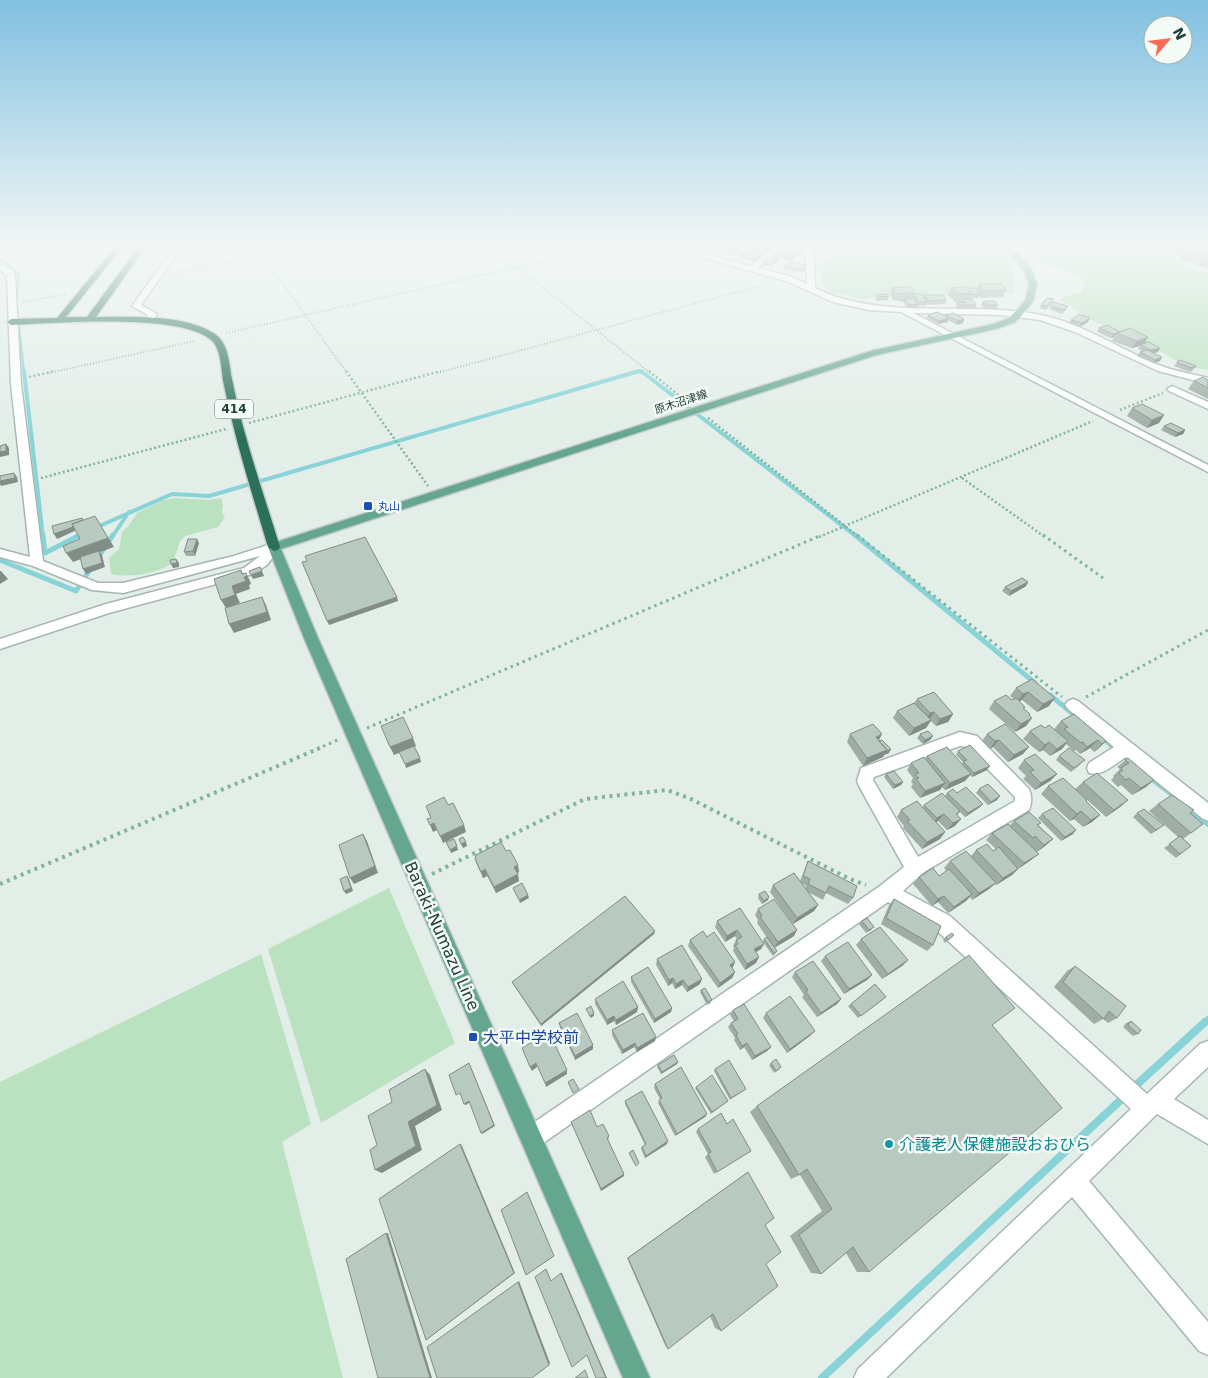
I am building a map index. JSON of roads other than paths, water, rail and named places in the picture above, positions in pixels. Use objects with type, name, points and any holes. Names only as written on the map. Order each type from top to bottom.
[{"type":"highway","points":[[59,321],[69,309]]},
{"type":"highway","points":[[89,320],[97,309]]},
{"type":"highway","points":[[12,322],[149,320]]},
{"type":"highway","name":"414","points":[[149,320],[188,325],[201,330],[213,336],[221,349],[237,426],[274,547]]},
{"type":"main road","name":"原木沼津線","points":[[274,547],[874,352],[996,326],[1012,320],[1022,309]]},
{"type":"main road","name":"Baraki-Numazu Line","points":[[274,547],[310,638],[637,1378]]},
{"type":"street","points":[[9,309],[12,322],[16,380],[37,563]]},
{"type":"street","points":[[143,309],[153,314],[149,320]]},
{"type":"street","points":[[896,309],[1018,314],[1061,324],[1160,369],[1208,381]]},
{"type":"street","points":[[902,310],[1208,469]]},
{"type":"street","points":[[1172,389],[1208,406]]},
{"type":"street","points":[[0,553],[37,563],[97,587],[123,588],[237,559],[274,547]]},
{"type":"street","points":[[0,644],[106,609],[248,571],[262,562],[274,547]]},
{"type":"street","points":[[1073,705],[1208,813]]},
{"type":"street","points":[[531,1138],[887,892],[915,869],[1023,805],[1023,794],[971,741],[960,740],[867,774],[865,780],[915,869]]},
{"type":"street","points":[[1095,768],[1126,748]]},
{"type":"street","points":[[887,892],[943,923],[1151,1104],[1186,1120],[1208,1133]]},
{"type":"street","points":[[867,1378],[1151,1104],[1208,1052]]},
{"type":"street","points":[[1073,1180],[1208,1342]]},
{"type":"waterway","points":[[17,309],[24,373]]},
{"type":"waterway","points":[[24,371],[43,537]]},
{"type":"waterway","points":[[128,513],[172,494],[209,496],[639,371]]},
{"type":"waterway","points":[[634,373],[640,371],[642,373]]},
{"type":"waterway","points":[[641,371],[857,537]]},
{"type":"waterway","points":[[95,528],[128,513]]},
{"type":"waterway","points":[[112,537],[128,513]]},
{"type":"waterway","points":[[78,537],[83,534]]},
{"type":"waterway","points":[[43,535],[45,553],[80,535]]},
{"type":"waterway","points":[[97,559],[113,535]]},
{"type":"waterway","points":[[855,535],[1035,683]]},
{"type":"waterway","points":[[0,560],[76,591],[91,568]]},
{"type":"waterway","points":[[1050,695],[1116,749]]},
{"type":"waterway","points":[[1114,748],[1132,762]]},
{"type":"waterway","points":[[1150,777],[1177,798]]},
{"type":"waterway","points":[[1187,807],[1208,824]]},
{"type":"waterway","points":[[1203,1023],[1208,1019]]},
{"type":"waterway","points":[[1133,1088],[1205,1022]]},
{"type":"waterway","points":[[822,1378],[1125,1096]]},
{"type":"place","name":"丸山","points":[[368,506]]},
{"type":"place","name":"大平中学校前","points":[[473,1037]]},
{"type":"place","name":"介護老人保健施設おおひら","points":[[889,1144]]}]
